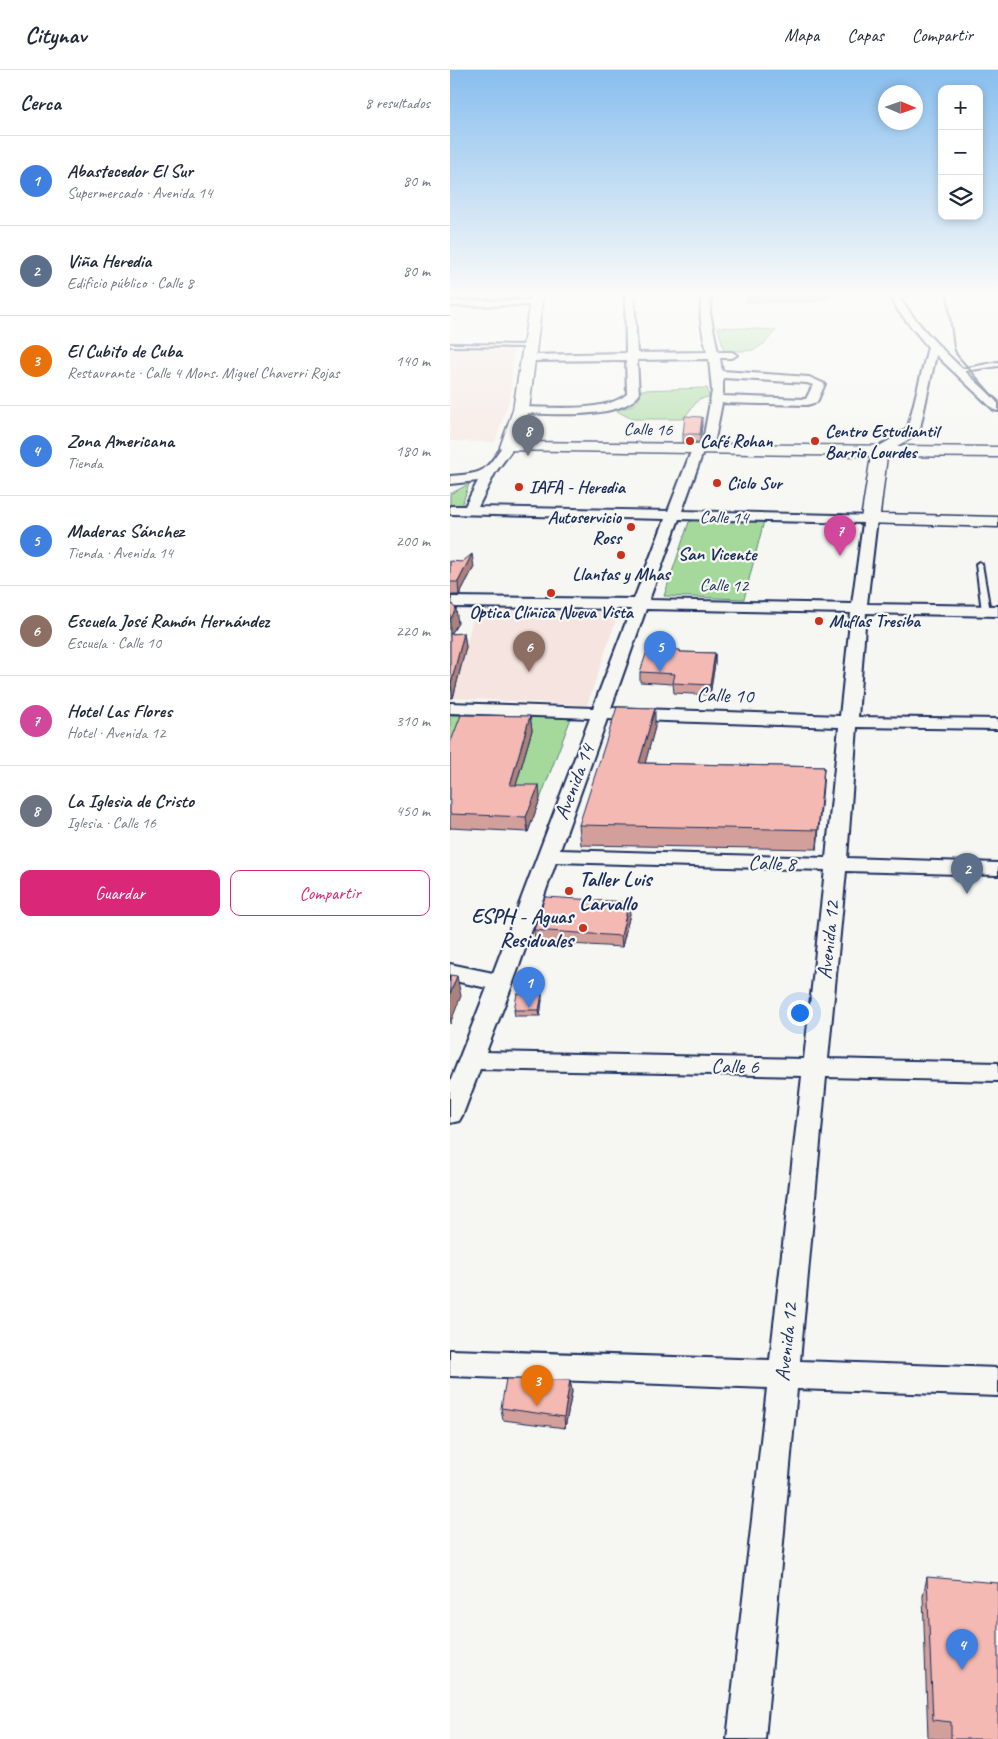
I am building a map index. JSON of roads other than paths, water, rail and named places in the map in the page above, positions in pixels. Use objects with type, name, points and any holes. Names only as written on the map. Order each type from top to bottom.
[{"type":"main road","points":[[508,447],[520,410],[526,372]]},
{"type":"main road","points":[[904,437],[904,442],[909,447],[927,451]]},
{"type":"main road","name":"Calle 16","points":[[508,447],[998,452]]},
{"type":"main road","name":"Avenida 12","points":[[870,519],[880,451]]},
{"type":"main road","name":"Calle 14","points":[[870,519],[998,522]]},
{"type":"street","points":[[520,410],[599,408],[623,404],[630,400],[633,395],[631,372]]},
{"type":"street","points":[[880,451],[904,437],[914,428],[928,372]]},
{"type":"street","points":[[961,372],[998,408]]},
{"type":"street","points":[[716,399],[807,402],[813,400],[819,384],[816,382],[717,374]]},
{"type":"street","name":"Avenida 14","points":[[450,1114],[502,983],[546,856],[639,604],[673,516],[702,449],[716,399],[717,374]]},
{"type":"street","points":[[470,511],[489,473],[508,447]]},
{"type":"street","points":[[450,488],[457,480],[489,473]]},
{"type":"street","name":"Calle 14","points":[[450,510],[870,519]]},
{"type":"street","name":"Avenida 12","points":[[746,1739],[836,864],[859,608],[870,519]]},
{"type":"street","name":"Calle 12","points":[[450,602],[992,611]]},
{"type":"street","name":"Calle 10","points":[[450,708],[848,722],[998,724]]},
{"type":"street","name":"Calle 8","points":[[546,856],[998,869]]},
{"type":"street","points":[[450,972],[502,983]]},
{"type":"street","name":"Calle 6","points":[[471,1060],[998,1072]]},
{"type":"street","points":[[450,1363],[998,1382]]},
{"type":"lane","points":[[979,564],[992,611]]},
{"type":"railway","points":[[972,372],[998,402]]},
{"type":"place","name":"Café Rohan","points":[[690,441]]},
{"type":"place","name":"Centro Estudiantil Barrio Lourdes","points":[[815,441]]},
{"type":"place","name":"La Iglesia de Cristo","points":[[528,456]]},
{"type":"place","name":"Ciclo Sur","points":[[717,483]]},
{"type":"place","name":"IAFA - Heredia","points":[[519,487]]},
{"type":"place","name":"Autoservicio Ross","points":[[631,527]]},
{"type":"place","name":"Llantas y Mhas","points":[[621,555]]},
{"type":"place","name":"Hotel Las Flores","points":[[840,556]]},
{"type":"place","name":"Optica Clínica Nueva Vista","points":[[551,593]]},
{"type":"place","name":"Muflas Tresiba","points":[[819,621]]},
{"type":"place","name":"Escuela José Ramón Hernández","points":[[529,672]]},
{"type":"place","name":"Maderas Sánchez","points":[[660,672]]},
{"type":"place","name":"Taller Luis Carvallo","points":[[569,891]]},
{"type":"place","name":"Viña Heredia","points":[[967,894]]},
{"type":"place","name":"ESPH - Aguas Residuales","points":[[583,928]]},
{"type":"place","name":"Abastecedor El Sur","points":[[529,1008]]},
{"type":"place","name":"El Cubito de Cuba","points":[[537,1406]]},
{"type":"place","name":"Zona Americana","points":[[962,1670]]},
{"type":"district","name":"San Vicente","points":[[717,553]]}]
